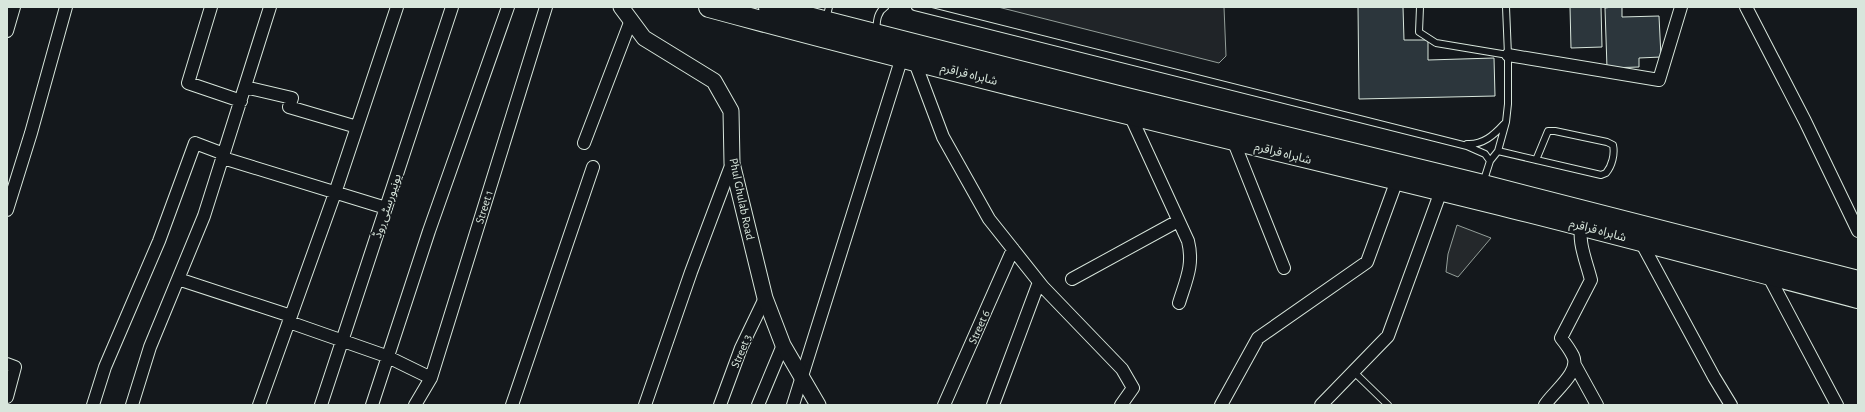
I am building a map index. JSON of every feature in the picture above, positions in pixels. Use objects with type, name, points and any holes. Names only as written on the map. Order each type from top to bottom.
[{"type":"highway","name":"شاہراہ قراقرم","points":[[709,7],[1130,115],[1441,191],[1480,192]]},
{"type":"highway","name":"شاہراہ قراقرم","points":[[768,7],[827,14],[876,35],[1584,218],[1857,296]]},
{"type":"highway","name":"شاہراہ قراقرم","points":[[1584,218],[1641,242],[1768,275],[1857,296]]},
{"type":"street","points":[[7,31],[14,7]]},
{"type":"street","points":[[7,210],[66,7]]},
{"type":"street","points":[[212,7],[188,83],[241,101]]},
{"type":"street","points":[[132,405],[150,348],[204,216],[270,7]]},
{"type":"street","points":[[260,405],[335,193],[397,7]]},
{"type":"street","name":"یونیورسٹی روڈ","points":[[321,405],[343,342],[452,7]]},
{"type":"street","points":[[372,405],[386,356],[508,7]]},
{"type":"street","name":"Street 1","points":[[416,405],[431,378],[546,7]]},
{"type":"street","name":"Phul Ghulab Road","points":[[620,7],[644,38],[714,81],[731,111],[732,163],[765,298],[783,345],[818,405]]},
{"type":"street","points":[[1508,55],[1659,80],[1681,7]]},
{"type":"street","points":[[1746,7],[1805,120],[1858,231]]},
{"type":"street","points":[[584,143],[631,20]]},
{"type":"street","points":[[908,59],[943,137],[989,219],[1039,282],[1122,369],[1134,388],[1121,405]]},
{"type":"street","points":[[793,405],[908,59]]},
{"type":"street","points":[[245,87],[292,98],[288,107],[357,127]]},
{"type":"street","points":[[1130,115],[1188,241],[1191,252],[1191,263],[1179,302]]},
{"type":"street","points":[[1233,140],[1284,268]]},
{"type":"street","points":[[93,405],[105,367],[159,241],[195,144],[223,156],[335,193],[386,208]]},
{"type":"street","points":[[646,405],[691,272],[732,163]]},
{"type":"street","points":[[512,405],[593,167]]},
{"type":"street","points":[[1221,405],[1258,338],[1367,262],[1397,180]]},
{"type":"street","points":[[1322,405],[1388,336],[1441,191]]},
{"type":"street","points":[[1584,218],[1581,247],[1591,280],[1561,338],[1574,357],[1575,365],[1597,405]]},
{"type":"street","points":[[1072,279],[1178,221]]},
{"type":"street","points":[[1641,242],[1714,377],[1731,405]]},
{"type":"street","name":"Street 6","points":[[944,405],[1013,249]]},
{"type":"street","points":[[1768,275],[1837,405]]},
{"type":"street","points":[[178,279],[290,319],[343,342],[386,356],[431,378]]},
{"type":"street","points":[[993,405],[1039,282]]},
{"type":"street","name":"Street 3","points":[[720,405],[741,348],[765,298]]},
{"type":"street","points":[[758,405],[783,345]]},
{"type":"street","points":[[7,364],[15,367],[7,397]]},
{"type":"street","points":[[1546,405],[1549,398],[1570,376],[1575,365]]},
{"type":"lane","points":[[876,35],[877,17],[881,10],[885,7]]},
{"type":"lane","points":[[918,7],[1459,144],[1485,154],[1490,161]]},
{"type":"lane","points":[[1420,7],[1420,32],[1436,43],[1508,55]]},
{"type":"lane","points":[[1480,192],[1490,161],[1498,151],[1506,122],[1508,104],[1508,55],[1506,7]]},
{"type":"lane","points":[[1459,144],[1480,143],[1494,134],[1506,122]]},
{"type":"lane","points":[[1498,151],[1536,160],[1601,175],[1606,173],[1610,168],[1614,150],[1613,145],[1607,142],[1555,131],[1548,131],[1536,160]]},
{"type":"lane","points":[[1354,372],[1388,405]]},
{"type":"shaded area","points":[[998,7],[1224,7],[1226,56],[1219,63]]},
{"type":"shaded area","points":[[1457,225],[1491,238],[1458,277],[1446,272],[1448,254]]},
{"type":"building","points":[[1358,7],[1403,7],[1404,40],[1428,40],[1428,60],[1494,58],[1495,96],[1359,99]]},
{"type":"building","points":[[1570,7],[1601,7],[1602,47],[1571,48]]},
{"type":"building","points":[[1622,7],[1622,17],[1659,16],[1661,57],[1639,58],[1639,67],[1607,68],[1605,8]]}]
